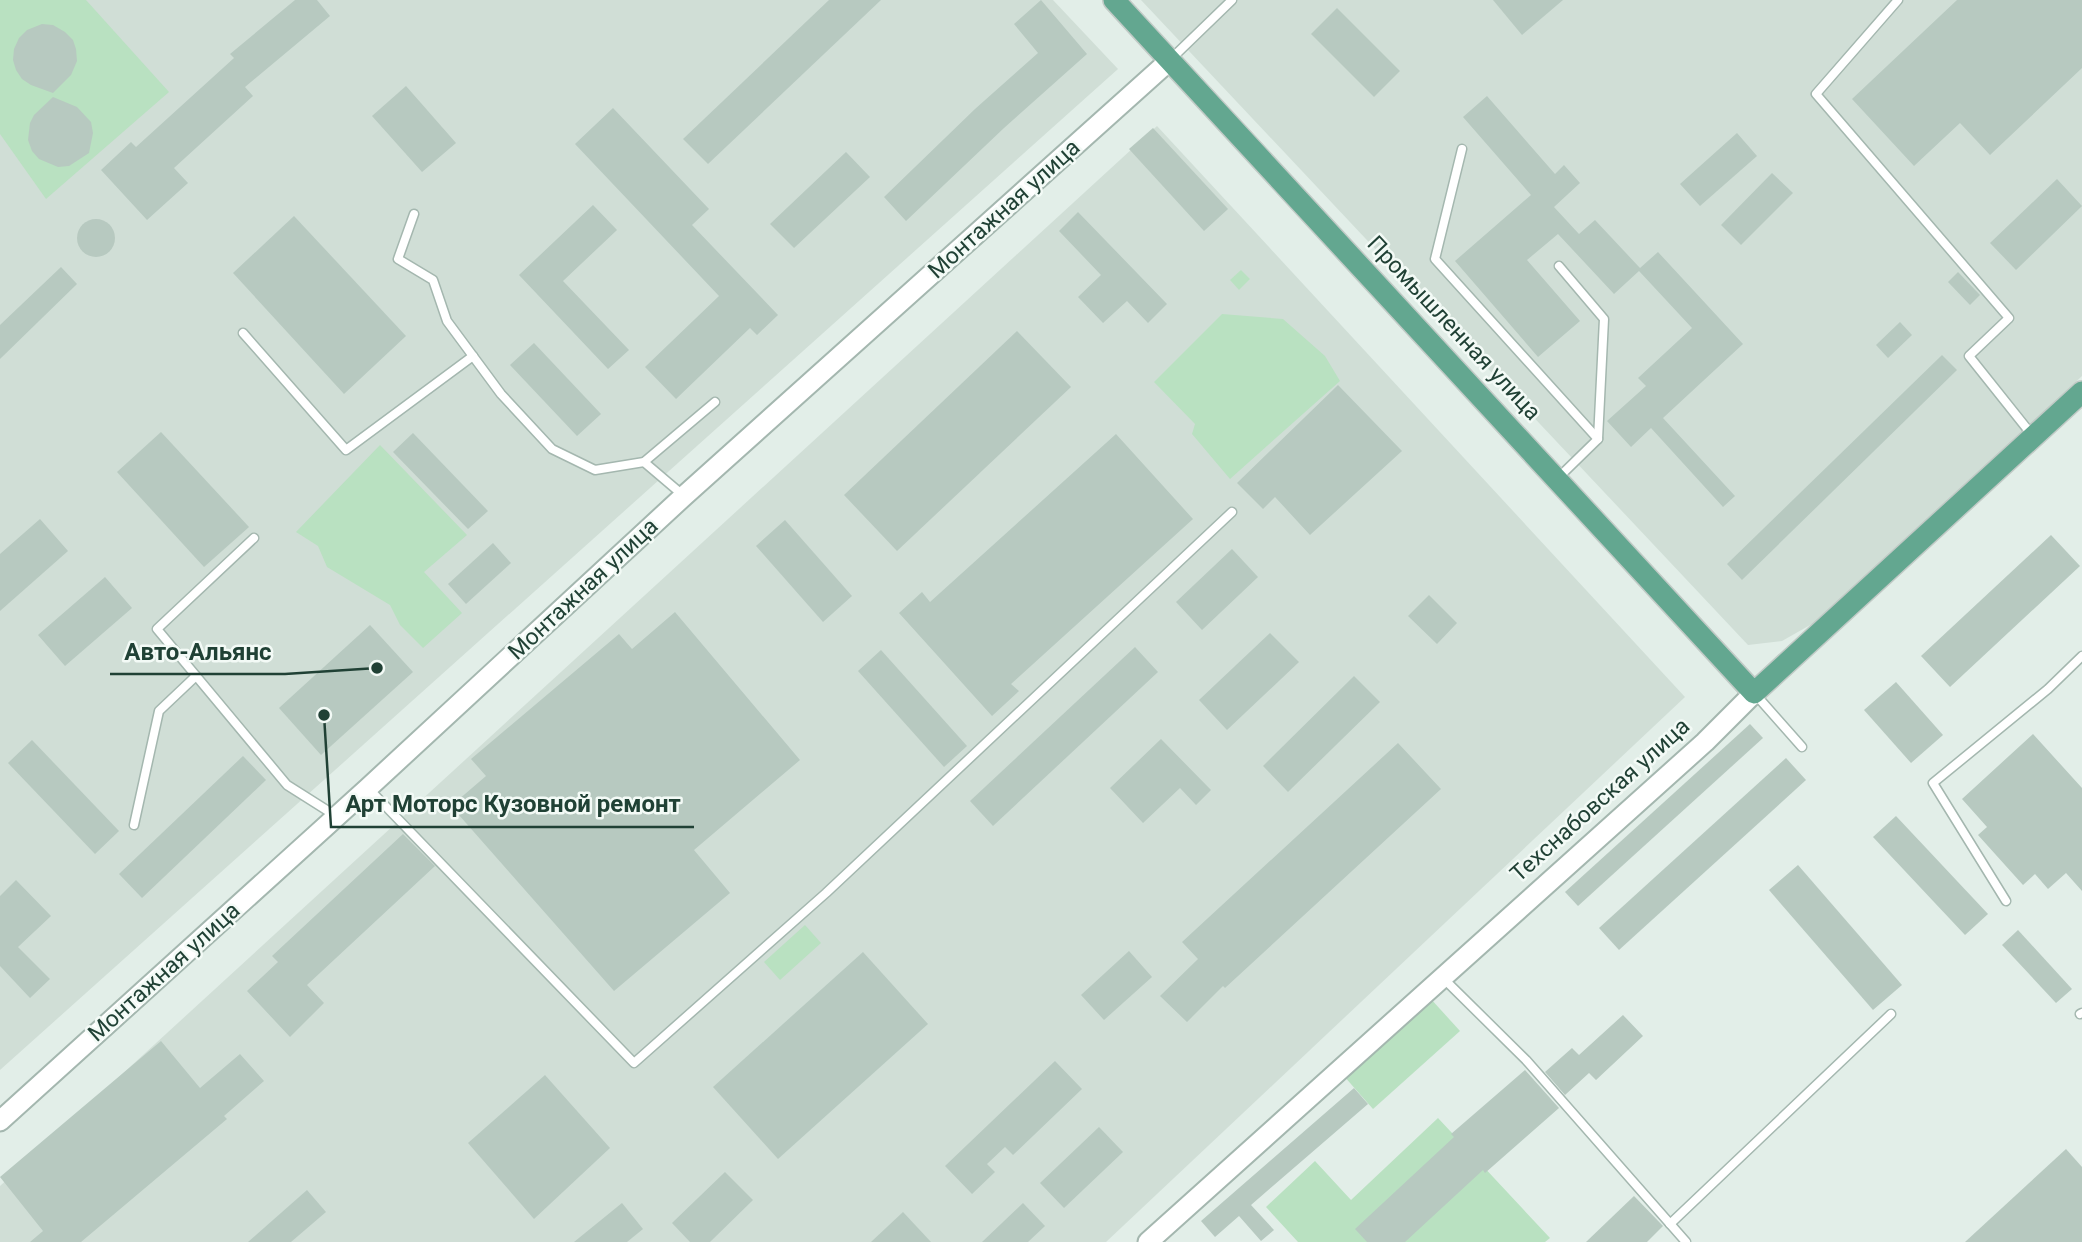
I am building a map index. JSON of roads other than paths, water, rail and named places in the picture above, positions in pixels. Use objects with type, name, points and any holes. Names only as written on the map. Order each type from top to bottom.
[{"type":"main road","name":"Промышленная улица","points":[[1114,0],[1754,693]]},
{"type":"main road","name":"Техснабовская улица","points":[[1754,693],[2082,392]]},
{"type":"street","name":"Монтажная улица","points":[[0,1121],[368,788],[684,496],[1169,61]]},
{"type":"street","name":"Техснабовская улица","points":[[1148,1242],[1705,742],[1754,693]]},
{"type":"lane","points":[[1169,61],[1232,0]]},
{"type":"lane","points":[[1898,0],[1816,94],[2009,318],[1969,356],[2034,437]]},
{"type":"lane","points":[[1462,149],[1435,259],[1598,439]]},
{"type":"lane","points":[[414,214],[398,259],[433,280],[447,321],[501,394],[552,449],[595,470],[644,462],[715,402]]},
{"type":"lane","points":[[1558,478],[1598,439],[1604,319],[1559,266]]},
{"type":"lane","points":[[243,333],[346,450],[473,356]]},
{"type":"lane","points":[[644,462],[684,496]]},
{"type":"lane","points":[[368,788],[634,1063],[826,893],[1232,512]]},
{"type":"lane","points":[[254,538],[157,629],[287,785],[336,816]]},
{"type":"lane","points":[[2006,901],[1933,783],[2048,689],[2082,656]]},
{"type":"lane","points":[[134,825],[159,711],[196,676]]},
{"type":"lane","points":[[1754,693],[1802,747]]},
{"type":"lane","points":[[1442,976],[1526,1059],[1686,1242]]},
{"type":"lane","points":[[1670,1224],[1891,1014]]},
{"type":"place","name":"Авто-Альянс","points":[[377,668]]},
{"type":"place","name":"Арт Моторс Кузовной ремонт","points":[[324,715]]}]
